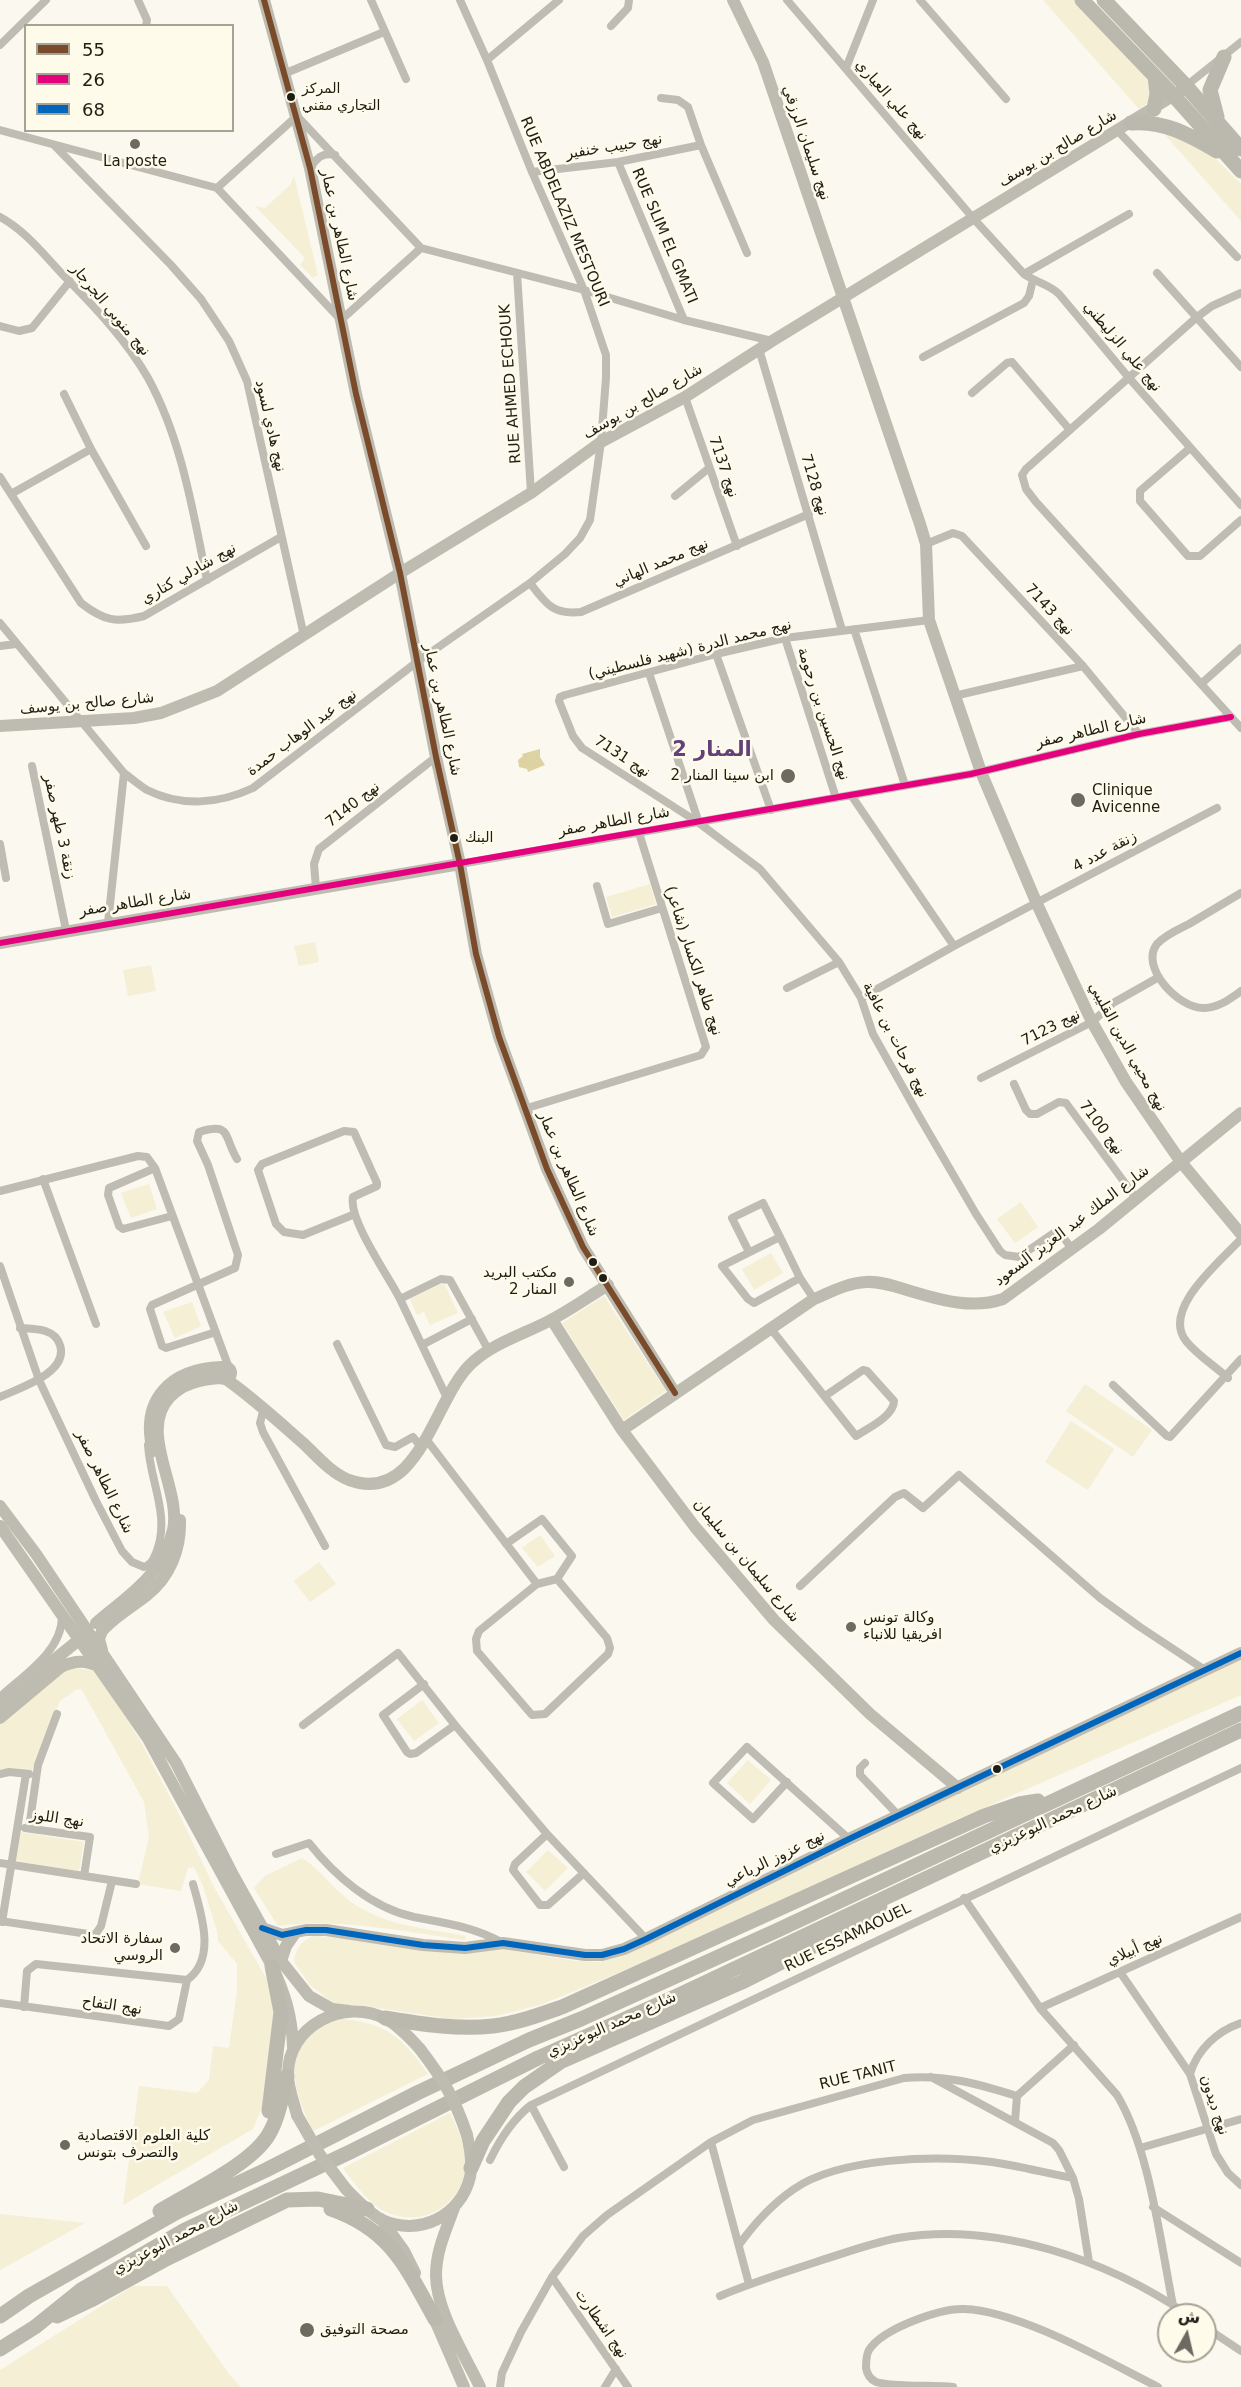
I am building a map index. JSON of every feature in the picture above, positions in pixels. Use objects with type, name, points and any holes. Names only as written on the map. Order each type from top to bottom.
[{"type":"highway","points":[[1082,0],[1155,76],[1180,91],[1220,126]]},
{"type":"highway","points":[[1104,0],[1142,39],[1180,91],[1238,161]]},
{"type":"highway","points":[[1224,57],[1210,90],[1220,126],[1238,161]]},
{"type":"highway","points":[[1154,109],[1157,94],[1155,76]]},
{"type":"highway","points":[[1124,126],[1154,123],[1166,126],[1199,140],[1238,161]]},
{"type":"highway","name":"شارع محمد البوعزيزي","points":[[0,2316],[29,2296],[177,2212],[266,2170],[417,2092],[737,1949],[1241,1713]]},
{"type":"highway","name":"شارع محمد البوعزيزي","points":[[0,2349],[35,2327],[81,2290],[185,2230],[350,2152],[538,2058],[895,1894],[1241,1730]]},
{"type":"highway","points":[[385,2018],[441,2026],[493,2026],[522,2020],[562,2007],[984,1816],[1019,1804],[1055,1799]]},
{"type":"highway","points":[[471,2168],[483,2141],[509,2102],[524,2087],[560,2062],[742,1982],[865,1920],[895,1894]]},
{"type":"highway","points":[[239,2163],[258,2138],[271,2106],[281,2012],[276,1963]]},
{"type":"highway","points":[[29,2296],[92,2252],[239,2163],[260,2146],[270,2133],[287,2076]]},
{"type":"highway","points":[[35,2327],[287,2200],[304,2198],[328,2200],[367,2209]]},
{"type":"highway","points":[[268,2208],[301,2205],[329,2208],[366,2224],[398,2254],[435,2319]]},
{"type":"street","points":[[0,45],[46,0]]},
{"type":"street","points":[[138,0],[147,20],[146,24]]},
{"type":"street","name":"شارع الطاهر بن عمار","points":[[264,0],[286,73],[310,168],[356,394],[400,573],[477,954],[499,1037],[524,1109],[564,1208],[583,1247],[675,1394]]},
{"type":"street","points":[[371,0],[406,79]]},
{"type":"street","name":"RUE ABDELAZIZ MESTOURI","points":[[460,0],[584,290],[606,355],[601,442],[590,520],[580,538],[565,554],[530,583]]},
{"type":"street","points":[[487,60],[550,3],[559,0]]},
{"type":"street","points":[[611,26],[628,8],[629,0]]},
{"type":"street","name":"نهج سليمان الرزقي","points":[[733,0],[763,62],[926,544],[929,620]]},
{"type":"street","name":"نهج علي العياري","points":[[787,0],[973,218]]},
{"type":"street","points":[[846,68],[873,0]]},
{"type":"street","points":[[920,0],[1006,99]]},
{"type":"street","points":[[286,73],[384,32]]},
{"type":"street","points":[[1180,91],[1241,42]]},
{"type":"street","name":"شارع صالح بن يوسف","points":[[0,726],[134,718],[161,713],[217,691],[400,573],[531,493],[601,442],[685,397],[759,349],[1180,91]]},
{"type":"street","points":[[661,98],[678,100],[688,107],[701,146],[747,253]]},
{"type":"street","points":[[217,188],[297,116],[420,248],[584,290],[684,320],[772,341]]},
{"type":"street","points":[[1124,126],[1237,257]]},
{"type":"street","points":[[0,130],[217,188],[341,320],[420,248]]},
{"type":"street","name":"نهج هادي لسود","points":[[54,145],[171,265],[201,299],[229,341],[247,381],[304,636]]},
{"type":"street","name":"نهج حبيب خنفير","points":[[532,172],[618,162],[701,146]]},
{"type":"street","points":[[310,168],[320,156],[327,154],[335,156]]},
{"type":"street","name":"RUE SLIM EL GMATI","points":[[618,162],[684,320]]},
{"type":"street","points":[[1024,273],[1129,214]]},
{"type":"street","name":"نهج منوبي الجرجار","points":[[0,218],[26,236],[70,281],[123,342],[148,377],[166,416],[181,460],[207,580]]},
{"type":"street","name":"نهج علي الزليطني","points":[[973,218],[1024,273],[1059,294],[1241,505]]},
{"type":"street","name":"RUE AHMED ECHOUK","points":[[518,273],[531,493]]},
{"type":"street","points":[[1157,273],[1241,367]]},
{"type":"street","points":[[923,357],[1024,303],[1029,296],[1033,280]]},
{"type":"street","points":[[0,326],[19,331],[32,328],[70,281]]},
{"type":"street","points":[[1241,293],[1212,306],[1197,317],[1022,475],[1026,489],[1036,502],[1241,728]]},
{"type":"street","name":"نهج 7128","points":[[759,349],[842,630]]},
{"type":"street","points":[[972,393],[1006,363],[1012,362],[1070,430]]},
{"type":"street","points":[[63,394],[146,546]]},
{"type":"street","name":"نهج 7137","points":[[685,397],[737,546]]},
{"type":"street","points":[[1190,448],[1140,491],[1140,501],[1192,558],[1200,556],[1241,520]]},
{"type":"street","points":[[11,494],[91,449]]},
{"type":"street","points":[[675,496],[709,468]]},
{"type":"street","name":"نهج شادلي كتاري","points":[[0,477],[81,603],[96,615],[108,619],[127,621],[144,616],[281,537]]},
{"type":"street","name":"نهج محمد الهاني","points":[[530,583],[554,610],[566,613],[581,612],[809,514]]},
{"type":"street","name":"نهج 7143","points":[[926,544],[953,533],[962,536],[1083,666],[1139,734]]},
{"type":"street","name":"نهج عبد الوهاب حمدة","points":[[0,623],[124,773],[147,790],[177,799],[205,802],[235,797],[253,788],[417,662],[530,583]]},
{"type":"street","name":"نهج محمد الدرة (شهيد فلسطيني)","points":[[565,694],[784,638],[929,620]]},
{"type":"street","name":"نهج محيي الدين القليبي","points":[[929,620],[981,772],[1037,904],[1092,1022],[1137,1100],[1180,1162],[1241,1234]]},
{"type":"street","points":[[854,629],[905,785]]},
{"type":"street","name":"نهج الحسين بن رحومة","points":[[784,638],[836,798]]},
{"type":"street","points":[[0,646],[16,644]]},
{"type":"street","points":[[1201,684],[1241,648]]},
{"type":"street","points":[[716,654],[771,810]]},
{"type":"street","points":[[954,696],[1083,666]]},
{"type":"street","points":[[649,673],[699,823]]},
{"type":"street","name":"نهج 7131","points":[[565,694],[560,697],[560,705],[573,736],[582,748],[699,823]]},
{"type":"street","name":"شارع الطاهر صفر","points":[[0,943],[699,823],[981,772],[1139,734],[1231,717]]},
{"type":"street","name":"نهج 7140","points":[[316,888],[314,864],[319,849],[436,757]]},
{"type":"street","name":"زنقة 3 طهر صفر","points":[[32,766],[66,930]]},
{"type":"street","points":[[108,924],[124,773]]},
{"type":"street","points":[[851,795],[954,946]]},
{"type":"street","name":"زنقة عدد 4","points":[[861,998],[954,946],[1216,808]]},
{"type":"street","name":"نهج فرحات بن عافية","points":[[699,823],[759,869],[839,962],[861,998],[880,1047],[996,1247],[1005,1255],[1019,1257],[1058,1230],[1072,1249]]},
{"type":"street","name":"نهج طاهر الكسار (شاعر)","points":[[524,1109],[705,1052],[706,1047],[639,833]]},
{"type":"street","points":[[0,844],[6,878]]},
{"type":"street","points":[[597,886],[608,924],[662,908]]},
{"type":"street","points":[[1241,893],[1158,942],[1153,951],[1152,960],[1159,977],[1174,996],[1190,1006],[1214,1007],[1241,991]]},
{"type":"street","points":[[787,988],[839,962]]},
{"type":"street","name":"نهج 7123","points":[[981,1078],[1092,1022],[1113,1003],[1159,977]]},
{"type":"street","name":"نهج 7100","points":[[1014,1084],[1030,1114],[1037,1114],[1059,1102],[1066,1103],[1136,1198]]},
{"type":"street","name":"شارع الملك عبد العزيز آلسعود","points":[[622,1430],[813,1299],[848,1285],[867,1282],[886,1284],[946,1300],[984,1305],[1003,1299],[1072,1249],[1241,1113]]},
{"type":"street","points":[[216,1332],[176,1346],[162,1346],[150,1309],[152,1305],[235,1268],[238,1255],[214,1181],[197,1141],[200,1132],[215,1127],[220,1128],[224,1131],[237,1159]]},
{"type":"street","points":[[355,1214],[303,1235],[284,1232],[276,1224],[258,1170],[262,1164],[344,1131],[354,1132],[377,1183],[377,1186],[353,1197],[352,1204],[355,1214],[400,1299],[447,1398]]},
{"type":"street","points":[[0,1191],[138,1156],[147,1157],[155,1168],[216,1332],[225,1372],[336,1473],[357,1482],[381,1481],[396,1475],[408,1465],[458,1380],[472,1362],[489,1351],[552,1320],[608,1286]]},
{"type":"street","points":[[155,1168],[109,1188],[108,1195],[119,1226],[123,1229],[172,1216]]},
{"type":"street","points":[[43,1179],[96,1324]]},
{"type":"street","name":"نهج محيي الدين القليبي","points":[[1208,1195],[1241,1225]]},
{"type":"street","points":[[749,1252],[732,1218],[763,1203],[800,1278],[813,1299]]},
{"type":"street","points":[[780,1237],[722,1266],[751,1302],[758,1302],[800,1278]]},
{"type":"street","points":[[1227,1376],[1186,1342],[1180,1331],[1180,1316],[1190,1295],[1241,1239]]},
{"type":"street","name":"شارع الطاهر صفر","points":[[0,1266],[39,1380],[118,1545],[132,1562],[141,1567],[153,1562],[160,1543],[162,1521],[148,1450],[149,1432]]},
{"type":"street","points":[[400,1299],[446,1278],[453,1284],[489,1351]]},
{"type":"street","points":[[422,1345],[472,1319]]},
{"type":"street","name":"شارع سليمان بن سليمان","points":[[552,1320],[622,1430],[695,1527],[774,1620],[870,1714],[958,1788]]},
{"type":"street","points":[[0,1396],[39,1380],[54,1369],[62,1351],[58,1339],[50,1333],[39,1329],[20,1328]]},
{"type":"street","points":[[771,1329],[856,1436],[891,1412],[894,1405],[894,1401],[863,1370],[825,1396]]},
{"type":"street","points":[[337,1344],[386,1445],[395,1447],[413,1437],[423,1443],[537,1584]]},
{"type":"street","points":[[1113,1386],[1170,1437],[1241,1359]]},
{"type":"street","points":[[169,1540],[169,1516],[149,1432],[151,1410],[164,1390],[194,1371],[225,1372]]},
{"type":"street","points":[[96,1623],[153,1574],[163,1558],[169,1540],[174,1518],[158,1427],[160,1413],[167,1400],[188,1384],[225,1372]]},
{"type":"street","points":[[264,1408],[260,1418],[263,1432],[325,1546]]},
{"type":"street","points":[[102,1662],[100,1644],[102,1630],[156,1587],[169,1569],[177,1549],[180,1516],[164,1464]]},
{"type":"street","points":[[800,1587],[895,1497],[904,1493],[923,1508],[959,1475],[1100,1598],[1205,1670]]},
{"type":"street","points":[[0,1506],[36,1554],[102,1662],[276,1963],[309,1996],[332,2009],[368,2013],[385,2018],[404,2032],[420,2049],[457,2104],[467,2135],[471,2168],[466,2189],[454,2207],[444,2216],[429,2223],[413,2226],[381,2219]]},
{"type":"street","points":[[506,1544],[540,1520],[546,1521],[572,1556],[556,1579],[537,1584],[478,1630],[476,1647],[529,1714],[538,1716],[545,1714],[553,1707],[608,1654],[610,1648],[607,1638],[556,1579]]},
{"type":"street","points":[[1,1528],[62,1613],[102,1662],[176,1763],[262,1928],[276,1963],[290,2010],[293,2047],[287,2076],[297,2115],[320,2155],[346,2189],[381,2219],[404,2251],[464,2387]]},
{"type":"street","points":[[0,1697],[52,1649],[59,1635],[62,1613]]},
{"type":"street","points":[[0,1704],[75,1644]]},
{"type":"street","points":[[303,1725],[398,1653],[547,1834],[646,1939]]},
{"type":"street","name":"نهج عزوز الرباعي","points":[[262,1928],[282,1935],[326,1930],[448,1947],[503,1943],[585,1955],[602,1955],[624,1949],[849,1839],[1241,1653]]},
{"type":"street","points":[[0,1718],[70,1662],[102,1662]]},
{"type":"street","points":[[424,1684],[383,1715],[407,1752],[416,1753],[455,1725]]},
{"type":"street","points":[[29,1828],[36,1775],[44,1746],[57,1714]]},
{"type":"street","points":[[787,1782],[753,1820],[713,1783],[745,1747],[787,1782],[849,1839]]},
{"type":"street","points":[[865,1763],[860,1768],[860,1774],[900,1816]]},
{"type":"street","name":"RUE ESSAMAOUEL","points":[[490,2160],[508,2128],[531,2105],[1241,1768]]},
{"type":"street","points":[[0,1774],[9,1772],[36,1775]]},
{"type":"street","points":[[26,1774],[1,1922],[95,1935],[101,1926],[112,1881]]},
{"type":"street","name":"نهج اللوز","points":[[17,1827],[90,1837],[84,1876]]},
{"type":"street","points":[[547,1834],[515,1864],[513,1870],[540,1905],[548,1905],[584,1873]]},
{"type":"street","points":[[276,1854],[309,1843],[324,1862],[377,1904],[413,1917],[483,1932],[503,1943]]},
{"type":"street","points":[[0,1863],[135,1884]]},
{"type":"street","name":"نهج التفاح","points":[[0,2003],[169,2026],[179,2019],[187,1980],[198,1969],[204,1942],[204,1927],[193,1884]]},
{"type":"street","points":[[964,1898],[1040,2008],[1117,2095],[1133,2126],[1140,2148],[1173,2303]]},
{"type":"street","name":"نهج أبيلاي","points":[[1040,2008],[1241,1917]]},
{"type":"street","points":[[276,1963],[295,1933]]},
{"type":"street","points":[[24,2007],[27,1971],[36,1964],[187,1980]]},
{"type":"street","name":"نهج ديدون","points":[[1120,1972],[1190,2074],[1216,2154],[1228,2173],[1241,2185]]},
{"type":"street","points":[[293,2047],[313,2025],[328,2015],[349,2011]]},
{"type":"street","points":[[1190,2074],[1195,2058],[1209,2043],[1230,2026],[1241,2023]]},
{"type":"street","points":[[1015,2121],[1017,2096],[1074,2045]]},
{"type":"street","points":[[927,2075],[1053,2143],[1073,2178],[1079,2199],[1089,2262]]},
{"type":"street","name":"RUE TANIT","points":[[500,2387],[502,2373],[521,2332],[552,2277],[583,2236],[607,2215],[711,2142],[753,2120],[793,2107],[882,2082],[927,2075],[961,2080],[1017,2096]]},
{"type":"street","points":[[531,2105],[564,2168]]},
{"type":"street","points":[[1140,2148],[1241,2119]]},
{"type":"street","points":[[711,2142],[749,2284]]},
{"type":"street","points":[[739,2245],[760,2219],[794,2189],[833,2171],[855,2166],[888,2162],[956,2160],[992,2162],[1073,2178]]},
{"type":"street","points":[[454,2207],[438,2260],[438,2293],[480,2387]]},
{"type":"street","points":[[1153,2207],[1241,2263]]},
{"type":"street","points":[[720,2296],[749,2284],[872,2244],[900,2238],[959,2236],[1021,2243],[1089,2262],[1169,2303]]},
{"type":"street","name":"نهج اشطارت","points":[[552,2277],[628,2387]]},
{"type":"street","points":[[953,2387],[887,2385],[874,2381],[867,2373],[866,2360],[870,2350],[897,2329],[941,2311],[962,2309],[985,2312],[1023,2323],[1158,2387]]},
{"type":"street","points":[[1217,2335],[1241,2351]]},
{"type":"street","points":[[605,2387],[616,2369]]},
{"type":"shaded area","points":[[1043,0],[1077,0],[1150,80],[1153,100],[1139,109]]},
{"type":"shaded area","points":[[1159,128],[1210,153],[1241,184],[1241,221]]},
{"type":"shaded area","points":[[294,176],[318,275],[313,278],[300,265],[305,258],[255,206],[265,208],[290,185]]},
{"type":"shaded area","points":[[540,749],[540,757],[545,765],[528,772],[527,769],[519,767],[518,760],[523,756],[522,754]]},
{"type":"shaded area","points":[[650,884],[656,904],[612,917],[606,897]]},
{"type":"shaded area","points":[[315,942],[319,962],[299,966],[294,946]]},
{"type":"shaded area","points":[[151,965],[156,991],[128,996],[123,970]]},
{"type":"shaded area","points":[[149,1184],[157,1209],[131,1218],[121,1193]]},
{"type":"shaded area","points":[[1021,1202],[1038,1227],[1015,1243],[997,1219]]},
{"type":"shaded area","points":[[771,1253],[783,1273],[754,1290],[742,1269]]},
{"type":"shaded area","points":[[444,1283],[458,1313],[430,1325],[424,1312],[417,1315],[410,1299]]},
{"type":"shaded area","points":[[604,1296],[666,1391],[624,1420],[562,1323]]},
{"type":"shaded area","points":[[192,1302],[201,1326],[175,1338],[163,1312]]},
{"type":"shaded area","points":[[1085,1384],[1152,1430],[1133,1457],[1066,1411]]},
{"type":"shaded area","points":[[1071,1421],[1114,1449],[1088,1490],[1045,1462]]},
{"type":"shaded area","points":[[540,1535],[555,1556],[538,1567],[522,1548]]},
{"type":"shaded area","points":[[319,1562],[336,1584],[310,1602],[294,1581]]},
{"type":"shaded area","points":[[1241,1657],[1241,1695],[954,1821],[635,1966],[540,2005],[496,2016],[452,2019],[357,2005],[339,2007],[310,1985],[294,1962],[299,1946],[313,1936],[503,1949],[575,1961],[600,1962],[630,1953]]},
{"type":"shaded area","points":[[68,1667],[96,1671],[140,1740],[214,1887],[269,1983],[274,2007],[273,2043],[263,2105],[253,2129],[123,2205],[139,2086],[197,2093],[209,2080],[213,2046],[229,2048],[237,1991],[237,1964],[218,1941],[203,1886],[194,1867],[188,1868],[181,1891],[138,1884],[149,1837],[144,1802],[82,1690],[77,1689],[60,1701],[31,1772],[0,1770],[0,1724]]},
{"type":"shaded area","points":[[422,1700],[439,1723],[414,1741],[397,1719]]},
{"type":"shaded area","points":[[748,1760],[771,1780],[750,1804],[727,1783]]},
{"type":"shaded area","points":[[21,1832],[84,1842],[79,1871],[16,1861]]},
{"type":"shaded area","points":[[548,1850],[568,1868],[545,1891],[526,1872]]},
{"type":"shaded area","points":[[302,1858],[345,1897],[364,1910],[406,1925],[466,1936],[465,1940],[348,1924],[278,1926],[254,1888],[265,1876]]},
{"type":"shaded area","points":[[339,2019],[368,2023],[391,2034],[410,2050],[428,2074],[313,2131],[295,2080],[298,2051],[306,2039],[320,2028]]},
{"type":"shaded area","points":[[450,2113],[461,2138],[465,2166],[456,2193],[437,2211],[411,2217],[397,2216],[384,2211],[367,2198],[343,2168]]},
{"type":"shaded area","points":[[0,2214],[85,2223],[0,2270]]},
{"type":"shaded area","points":[[133,2286],[167,2286],[229,2374],[241,2387],[0,2387],[0,2370]]},
{"type":"transit line","name":"55","points":[[264,0],[310,168],[356,394],[400,573],[436,757],[460,864],[476,954],[499,1037],[547,1169],[583,1247],[675,1393]]},
{"type":"transit line","name":"26","points":[[0,943],[971,774],[1139,734],[1231,717]]},
{"type":"transit line","name":"68","points":[[262,1928],[282,1935],[306,1930],[326,1930],[423,1945],[465,1948],[503,1943],[585,1955],[602,1955],[624,1949],[849,1839],[1241,1653]]},
{"type":"place","name":"المركز التجاري مقني","points":[[291,97]]},
{"type":"place","name":"La poste","points":[[135,144]]},
{"type":"place","name":"ابن سينا المنار 2","points":[[788,776]]},
{"type":"place","name":"Clinique Avicenne","points":[[1078,800]]},
{"type":"place","name":"البنك","points":[[454,838]]},
{"type":"place","name":"مكتب البريد المنار 2","points":[[569,1282]]},
{"type":"place","name":"وكالة تونس افريقيا للانباء","points":[[851,1627]]},
{"type":"place","name":"سفارة الاتحاد الروسي","points":[[175,1948]]},
{"type":"place","name":"كلية العلوم الاقتصادية والتصرف بتونس","points":[[65,2145]]},
{"type":"place","name":"مصحة التوفيق","points":[[307,2330]]},
{"type":"district","name":"المنار 2","points":[[712,751]]}]
